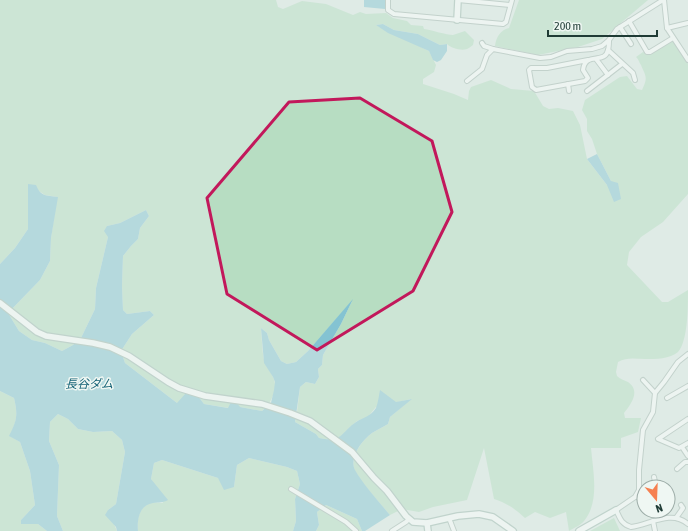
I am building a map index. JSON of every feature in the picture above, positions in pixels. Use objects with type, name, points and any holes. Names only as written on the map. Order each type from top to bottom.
[{"type":"street","points":[[388,0],[388,10],[394,14],[456,20],[503,24],[506,22],[511,2],[458,0],[456,20]]},
{"type":"street","points":[[482,43],[484,46],[493,49],[540,58],[551,57],[567,51],[592,50],[602,46],[609,40],[617,29],[663,0],[667,28],[673,38],[686,53],[688,60]]},
{"type":"street","points":[[630,21],[647,52],[650,52],[673,38]]},
{"type":"street","points":[[667,28],[688,23]]},
{"type":"street","points":[[620,27],[631,44]]},
{"type":"street","points":[[588,60],[583,67],[587,79],[536,90],[532,87],[529,70],[531,68],[547,68],[588,60],[596,59],[604,56],[608,50],[609,40]]},
{"type":"street","points":[[466,81],[482,69],[486,55],[493,49]]},
{"type":"street","points":[[608,50],[633,73],[635,80]]},
{"type":"street","points":[[596,59],[608,75]]},
{"type":"street","points":[[587,91],[622,64]]},
{"type":"street","points":[[568,84],[570,91]]},
{"type":"street","points":[[0,303],[28,326],[46,336],[110,347],[130,356],[168,382],[192,393],[262,404],[310,421],[352,452],[362,465],[387,491],[409,519],[418,523],[427,523],[473,514],[488,515],[513,531]]},
{"type":"street","points":[[639,479],[643,430],[653,412],[655,393],[678,362],[688,354]]},
{"type":"street","points":[[643,380],[655,393]]},
{"type":"street","points":[[667,398],[688,386]]},
{"type":"street","points":[[688,419],[658,439],[679,448],[688,443]]},
{"type":"street","points":[[682,447],[688,456]]},
{"type":"street","points":[[677,469],[685,462],[688,462]]},
{"type":"street","points":[[292,489],[350,524],[356,531]]},
{"type":"street","points":[[579,531],[616,510],[636,496]]},
{"type":"street","points":[[681,505],[683,508],[676,518],[688,524]]},
{"type":"street","points":[[616,510],[622,522],[631,527],[661,519]]},
{"type":"street","points":[[449,518],[454,531]]},
{"type":"street","points":[[392,531],[409,519]]},
{"type":"street","points":[[653,521],[655,531]]},
{"type":"street","points":[[427,523],[428,531]]},
{"type":"highlighted area","points":[[360,98],[432,141],[452,212],[413,291],[317,350],[227,294],[207,198],[289,102]]},
{"type":"green space","points":[[0,0],[276,0],[278,7],[283,9],[302,1],[326,4],[353,15],[360,12],[366,14],[386,13],[393,18],[407,21],[411,25],[423,26],[424,29],[447,34],[453,35],[465,31],[474,40],[473,45],[468,49],[462,50],[447,44],[440,45],[418,34],[394,30],[383,24],[376,25],[429,51],[436,65],[434,72],[423,79],[423,84],[468,100],[471,87],[491,80],[511,89],[534,91],[543,106],[549,109],[558,108],[573,111],[580,125],[587,159],[607,185],[611,181],[587,131],[587,119],[582,110],[585,100],[620,77],[627,76],[637,89],[642,90],[646,77],[636,57],[643,52],[648,54],[673,41],[688,64],[688,194],[663,222],[641,237],[629,252],[627,265],[662,302],[668,302],[688,290],[686,332],[678,352],[671,356],[658,359],[628,359],[618,362],[616,372],[617,376],[628,382],[634,389],[634,398],[624,413],[625,418],[641,418],[638,432],[621,438],[621,448],[591,448],[594,476],[594,496],[589,513],[583,522],[569,531],[566,512],[550,518],[535,512],[525,518],[503,502],[494,499],[484,448],[467,500],[433,507],[419,512],[402,509],[390,515],[355,471],[355,455],[364,440],[372,433],[388,424],[390,417],[411,399],[376,407],[367,418],[357,421],[342,436],[331,440],[319,438],[316,434],[295,422],[300,387],[306,382],[315,384],[319,377],[318,369],[322,365],[323,355],[352,301],[308,351],[296,362],[287,364],[281,361],[269,340],[267,333],[261,328],[264,360],[275,382],[275,391],[273,396],[262,411],[240,407],[229,408],[204,404],[198,396],[177,403],[125,363],[121,351],[132,334],[154,315],[150,311],[127,314],[123,310],[123,256],[138,239],[140,228],[149,216],[146,210],[120,223],[107,226],[108,237],[96,288],[95,309],[81,338],[73,345],[62,351],[45,343],[32,340],[19,331],[8,313],[40,280],[50,261],[51,238],[57,197],[45,195],[28,184],[28,229],[15,248],[0,264]]},
{"type":"green space","points":[[519,0],[648,0],[602,39],[578,47],[538,55],[495,46],[499,35],[509,28]]},
{"type":"green space","points":[[0,391],[14,398],[16,417],[10,436],[20,442],[30,471],[35,505],[21,520],[21,524],[38,524],[47,531],[0,531]]},
{"type":"green space","points":[[58,414],[68,419],[78,429],[93,432],[112,431],[122,440],[125,452],[116,504],[108,510],[117,531],[63,531],[57,516],[59,465],[49,441],[50,422]]},
{"type":"green space","points":[[249,458],[287,467],[297,471],[300,484],[295,499],[296,521],[293,531],[138,531],[138,519],[143,508],[150,503],[163,503],[151,479],[154,463],[162,460],[218,478],[234,487],[237,465]]},
{"type":"green space","points":[[326,505],[357,519],[362,531],[316,531],[319,525],[317,512]]},
{"type":"green space","points":[[614,518],[620,531],[590,531]]},
{"type":"water","points":[[364,0],[385,0],[385,9],[364,7]]},
{"type":"water","points":[[383,24],[394,30],[418,34],[440,45],[447,44],[447,51],[441,60],[437,62],[433,60],[429,51],[388,33],[376,25]]},
{"type":"water","points":[[597,154],[611,181],[618,183],[621,199],[614,202],[607,185],[587,159]]},
{"type":"water","name":"長谷ダム","points":[[28,184],[36,185],[40,192],[44,195],[58,197],[51,238],[50,261],[40,280],[8,313],[19,331],[32,340],[45,343],[62,351],[73,345],[81,338],[95,309],[96,288],[108,237],[104,231],[107,226],[120,223],[146,210],[149,216],[140,228],[138,239],[123,256],[123,310],[127,314],[150,311],[154,315],[132,334],[121,351],[125,363],[177,403],[186,393],[198,396],[204,404],[228,408],[231,402],[236,402],[240,407],[262,411],[271,403],[275,382],[264,363],[261,328],[267,333],[269,340],[281,361],[287,364],[296,362],[308,351],[353,299],[341,324],[323,355],[322,365],[318,369],[319,377],[315,384],[306,382],[300,387],[295,422],[316,434],[319,438],[333,439],[340,436],[356,422],[374,411],[377,406],[380,390],[396,402],[412,399],[390,417],[388,424],[372,433],[364,440],[357,450],[354,460],[355,470],[358,475],[390,515],[365,531],[362,531],[357,519],[326,505],[317,512],[319,525],[316,531],[293,531],[296,521],[295,499],[300,484],[297,471],[287,467],[249,458],[237,465],[234,487],[224,490],[218,478],[162,460],[154,463],[151,479],[168,500],[148,504],[142,510],[138,522],[138,531],[117,531],[116,527],[105,515],[108,510],[116,504],[125,452],[122,440],[112,431],[93,432],[78,429],[68,419],[58,414],[50,422],[49,441],[59,465],[57,516],[63,531],[47,531],[38,524],[21,524],[21,520],[35,505],[30,471],[20,442],[9,436],[14,426],[16,417],[14,398],[0,391],[0,264],[15,248],[28,229]]}]
